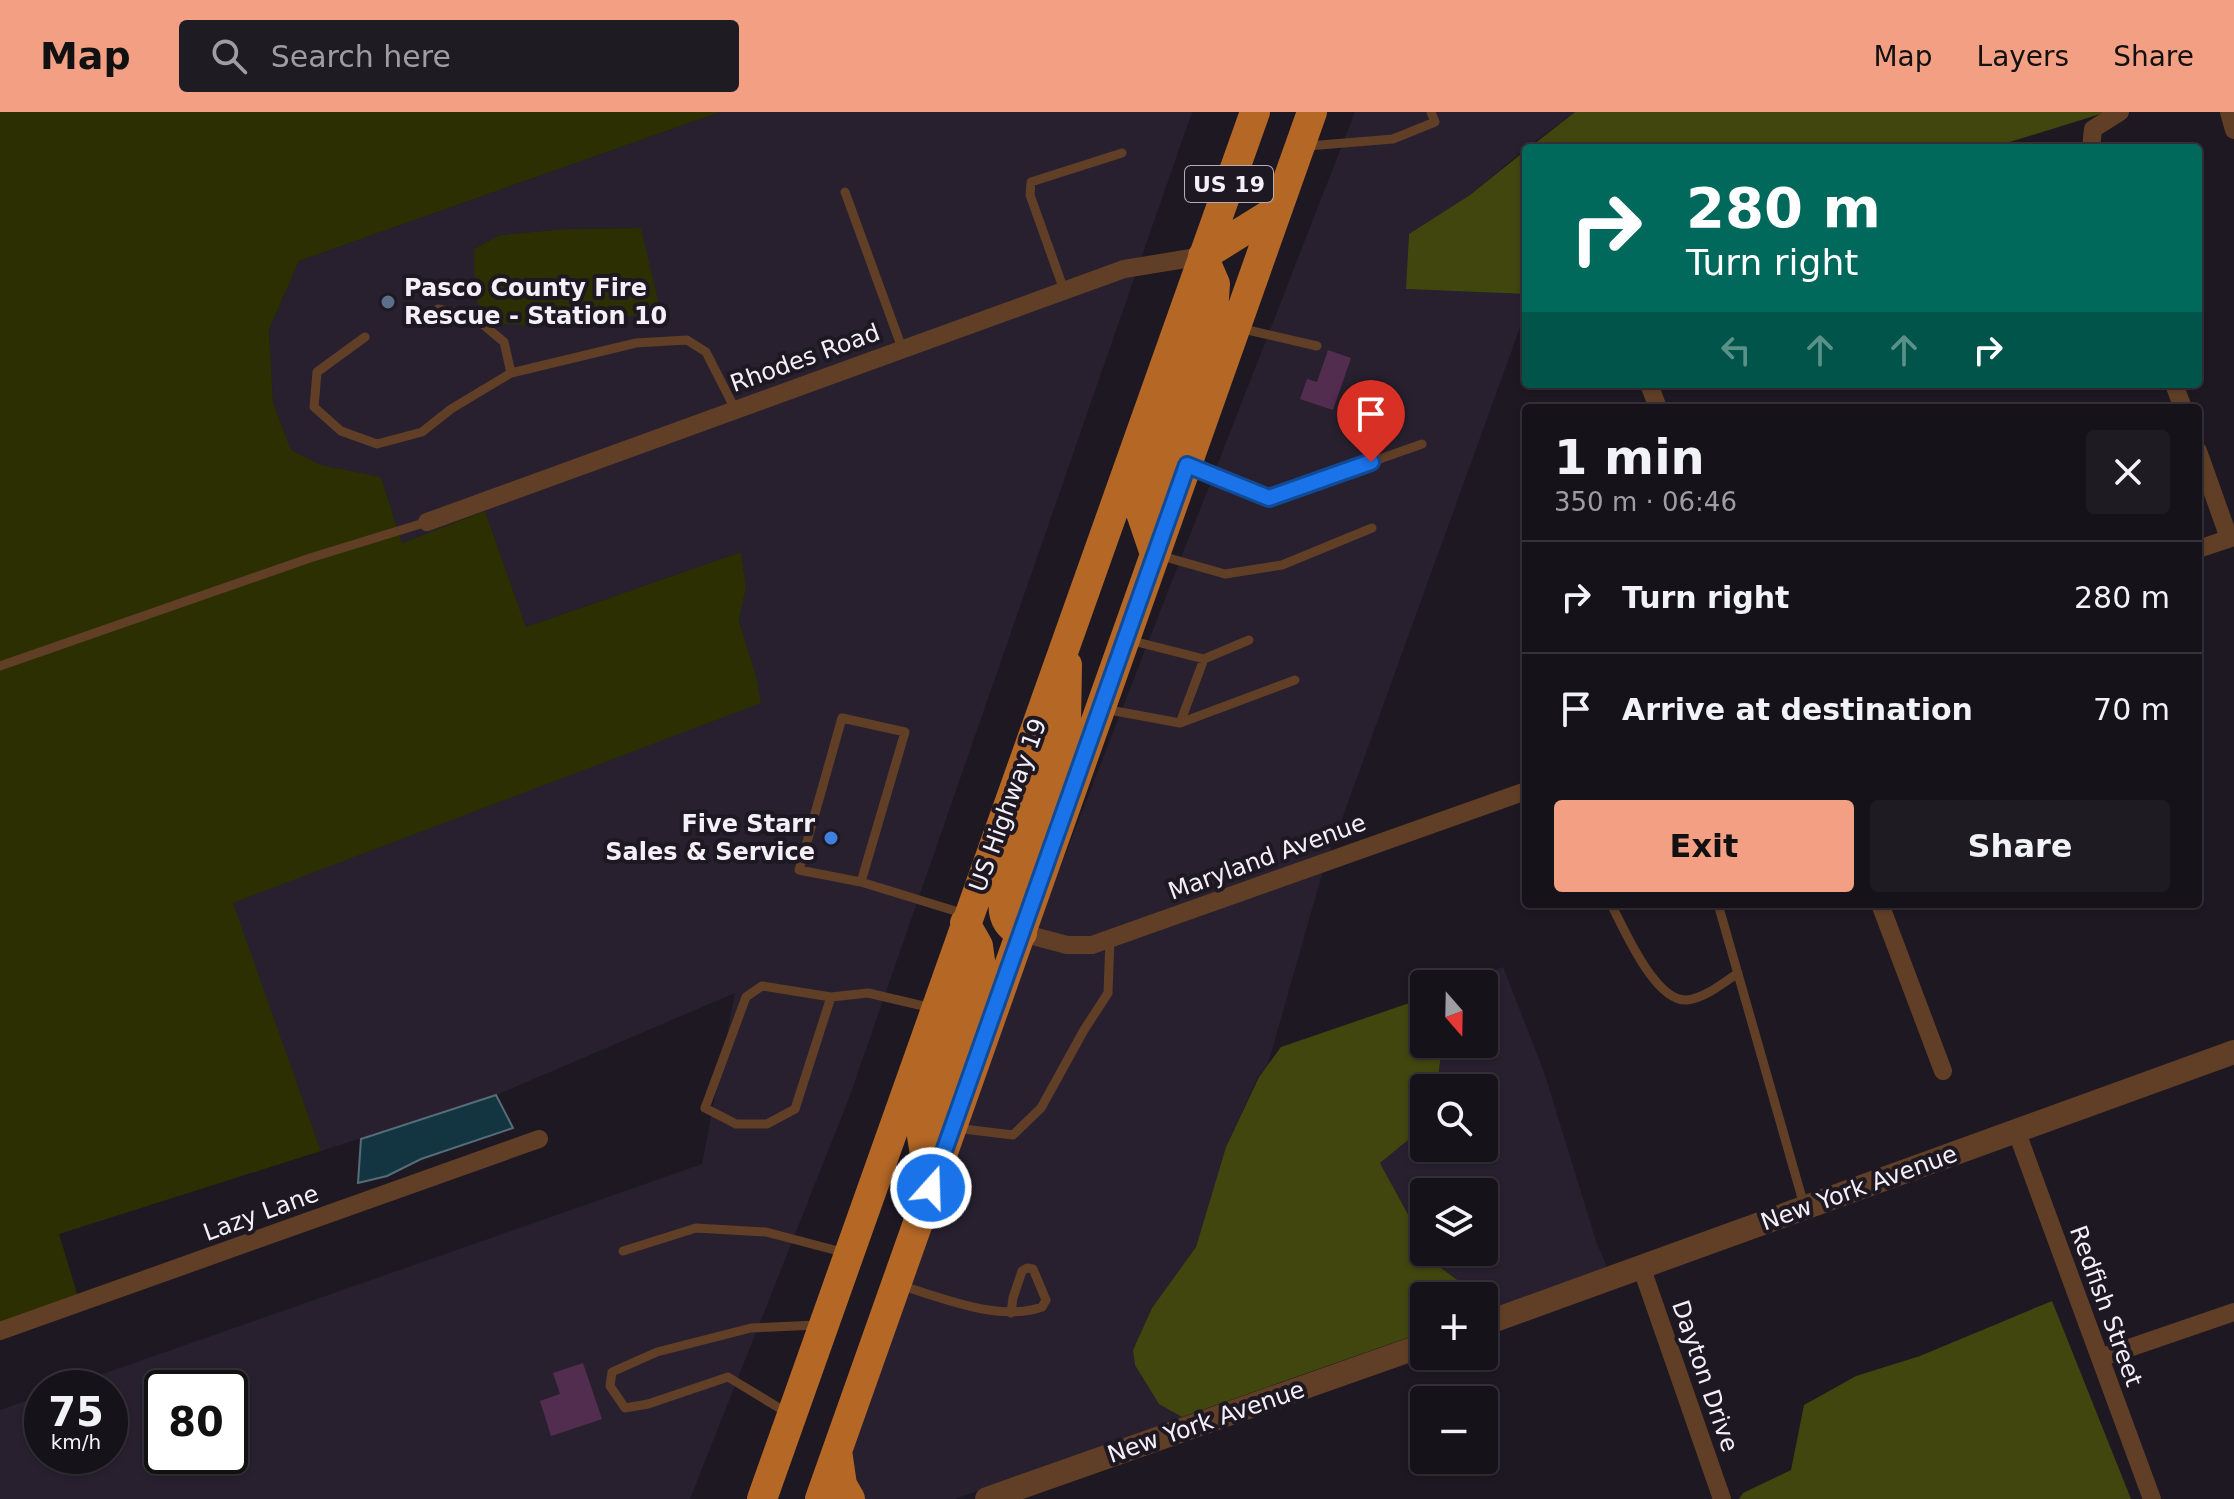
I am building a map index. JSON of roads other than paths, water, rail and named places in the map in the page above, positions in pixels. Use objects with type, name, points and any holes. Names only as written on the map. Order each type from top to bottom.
[{"type":"highway","name":"US Highway 19","points":[[762,1499],[1255,112]]},
{"type":"highway","name":"US 19","points":[[820,1499],[1312,112]]},
{"type":"highway","points":[[1155,554],[1141,513],[1213,312],[1215,284],[1203,256],[1277,210]]},
{"type":"highway","points":[[1022,933],[1011,928],[1007,922],[1004,899],[1066,722],[1067,639]]},
{"type":"highway","points":[[931,1188],[922,1136],[981,968],[978,946],[967,919]]},
{"type":"highway","points":[[837,1451],[842,1485],[850,1499]]},
{"type":"street","points":[[2091,144],[2093,129],[2120,112]]},
{"type":"street","points":[[2229,112],[2234,130]]},
{"type":"street","name":"Rhodes Road","points":[[427,522],[1124,269],[1203,256]]},
{"type":"street","points":[[2202,462],[2231,538],[2202,548]]},
{"type":"street","name":"Maryland Avenue","points":[[1022,933],[1067,945],[1092,945],[1522,792]]},
{"type":"street","points":[[1882,908],[1943,1071]]},
{"type":"street","name":"New York Avenue","points":[[1498,1319],[2234,1052]]},
{"type":"street","name":"Redfish Street","points":[[2016,1130],[2152,1499]]},
{"type":"street","name":"Lazy Lane","points":[[0,1331],[539,1139]]},
{"type":"street","name":"Dayton Drive","points":[[1642,1269],[1720,1498]]},
{"type":"street","points":[[2100,1358],[2234,1312]]},
{"type":"street","name":"New York Avenue","points":[[987,1499],[1410,1350]]},
{"type":"lane","points":[[1300,146],[1393,139],[1435,122],[1431,112]]},
{"type":"lane","points":[[1064,290],[1030,195],[1031,182],[1122,153]]},
{"type":"lane","points":[[845,192],[902,348]]},
{"type":"lane","points":[[438,309],[473,316],[504,342],[511,373]]},
{"type":"lane","points":[[1236,328],[1317,346]]},
{"type":"lane","points":[[365,337],[317,372],[314,407],[341,431],[377,444],[422,432],[451,409],[511,373],[636,343],[687,340],[706,352],[735,409]]},
{"type":"lane","points":[[1187,465],[1269,498],[1422,444]]},
{"type":"lane","points":[[0,666],[310,558],[427,522]]},
{"type":"lane","points":[[1155,554],[1225,574],[1282,565],[1372,528]]},
{"type":"lane","points":[[1125,639],[1204,659],[1249,640]]},
{"type":"lane","points":[[1180,723],[1204,659]]},
{"type":"lane","points":[[1101,708],[1180,723],[1295,680]]},
{"type":"lane","points":[[861,882],[905,732],[842,718],[799,870],[861,882],[967,919]]},
{"type":"lane","points":[[1613,908],[1634,949],[1658,984],[1673,997],[1686,1000],[1700,996],[1738,973]]},
{"type":"lane","points":[[1719,908],[1805,1208]]},
{"type":"lane","points":[[952,1128],[1013,1135],[1041,1108],[1108,993],[1110,939]]},
{"type":"lane","points":[[831,997],[795,1109],[767,1124],[736,1124],[705,1108],[746,997],[762,986],[831,997],[868,993],[935,1009]]},
{"type":"lane","points":[[623,1251],[696,1228],[766,1232],[849,1254]]},
{"type":"lane","points":[[896,1284],[953,1302],[1011,1313],[1042,1307],[1046,1300],[1033,1269],[1022,1271],[1011,1313]]},
{"type":"lane","points":[[792,1416],[728,1377],[648,1404],[625,1408],[610,1386],[612,1372],[657,1352],[751,1328],[824,1325]]},
{"type":"water","points":[[496,1095],[513,1128],[421,1159],[387,1176],[358,1183],[361,1139]]},
{"type":"place","name":"Pasco County Fire Rescue - Station 10","points":[[388,302]]},
{"type":"place","name":"Five Starr Sales & Service","points":[[831,838]]}]
